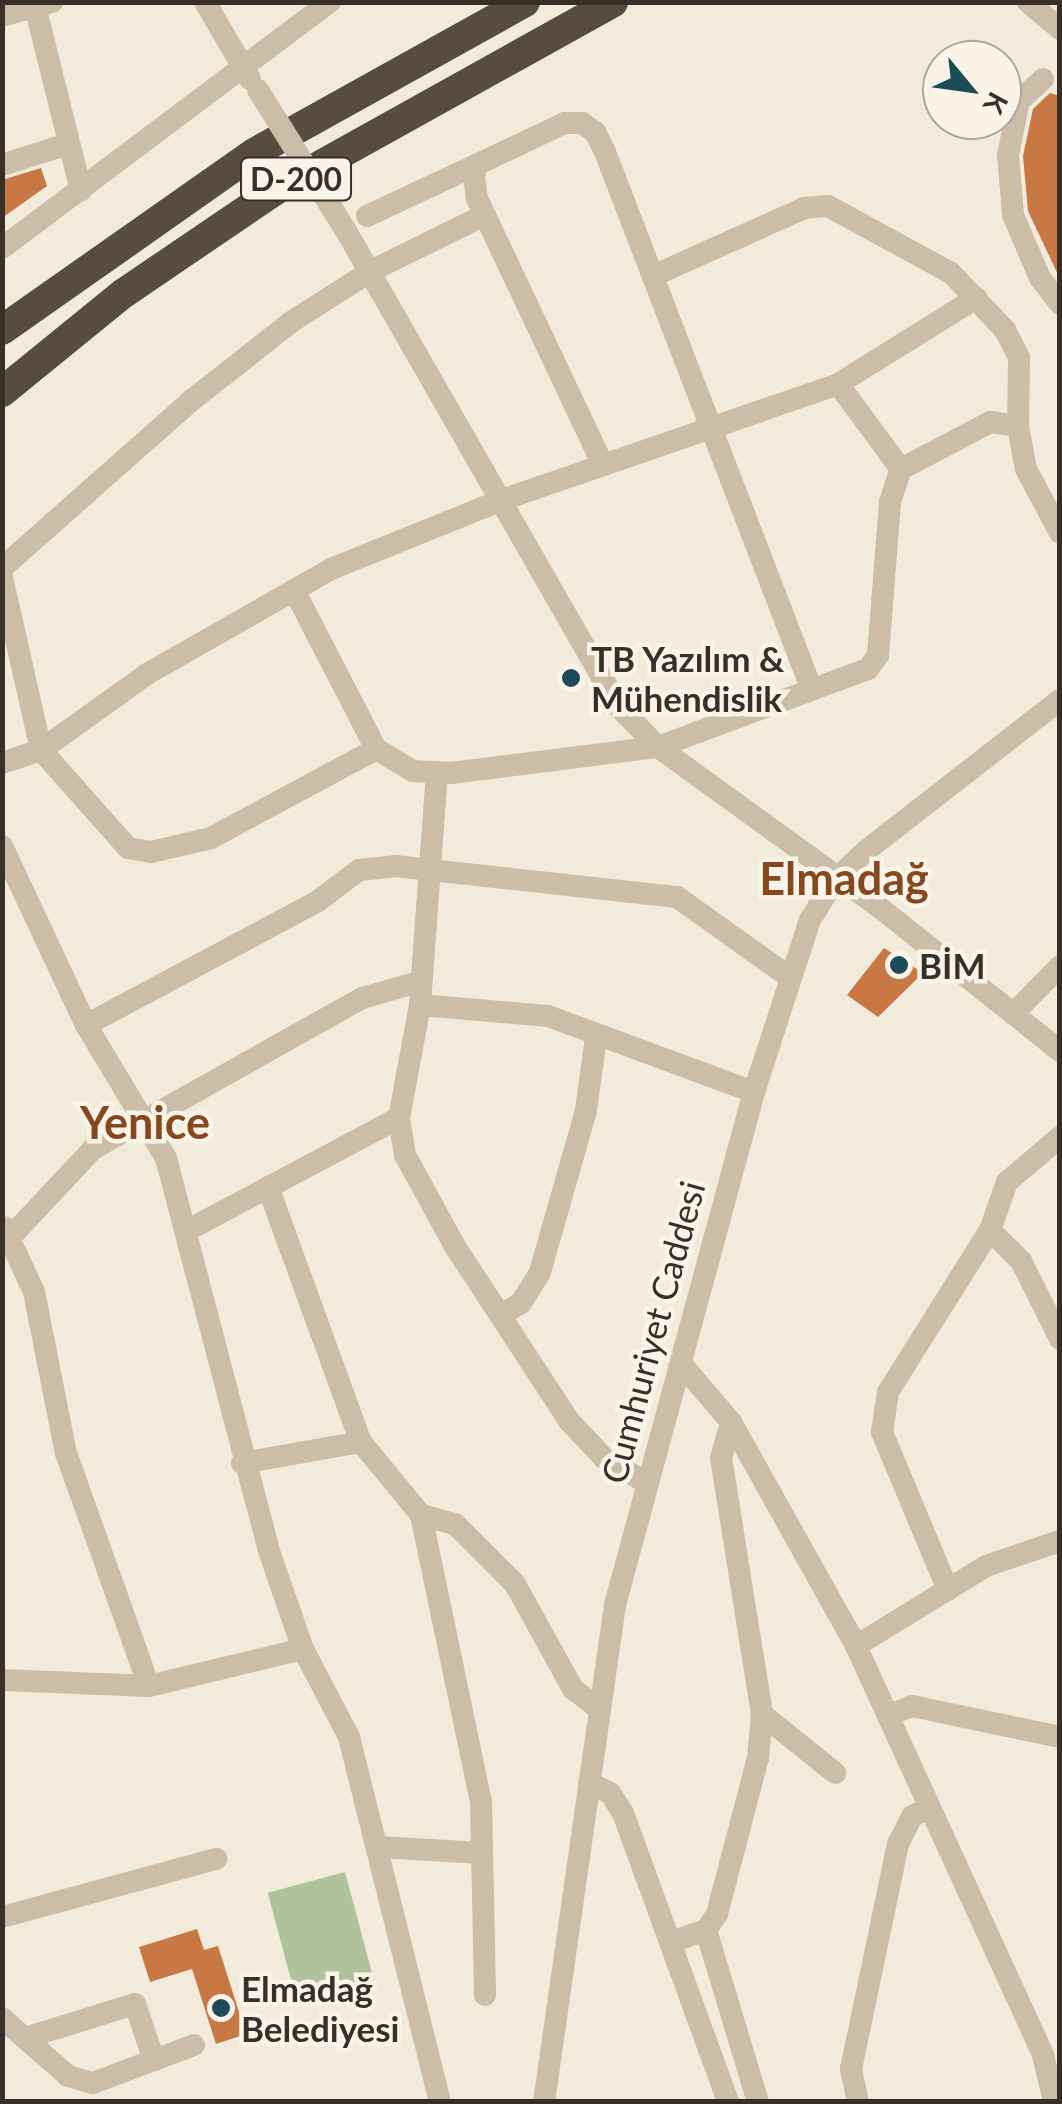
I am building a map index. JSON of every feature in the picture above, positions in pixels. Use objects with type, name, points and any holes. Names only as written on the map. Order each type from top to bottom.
[{"type":"highway","name":"D-200","points":[[2,330],[145,224],[254,153],[525,2]]},
{"type":"highway","name":"D-200","points":[[2,392],[124,293],[274,191],[613,2]]},
{"type":"street","points":[[205,2],[371,271],[498,501],[619,707],[658,748],[1060,1051]]},
{"type":"street","points":[[2,248],[330,2]]},
{"type":"street","points":[[1028,2],[1060,29]]},
{"type":"street","points":[[2,16],[40,4],[81,190]]},
{"type":"street","points":[[1043,79],[1019,101],[1008,155],[1013,215],[1040,278],[1060,304]]},
{"type":"street","points":[[367,216],[565,122],[582,123],[605,152],[812,690]]},
{"type":"street","points":[[2,164],[68,144]]},
{"type":"street","points":[[476,165],[485,215],[602,466]]},
{"type":"street","points":[[653,276],[804,208],[828,206],[922,255],[976,298],[1005,330],[1018,358],[1018,426],[1026,468],[1060,533]]},
{"type":"street","points":[[2,568],[192,400],[291,322],[371,271],[485,215]]},
{"type":"street","points":[[2,764],[41,750],[147,674],[294,590],[498,501],[838,384],[976,298]]},
{"type":"street","points":[[838,384],[901,469]]},
{"type":"street","points":[[294,590],[376,749],[413,771],[437,772],[658,748],[868,670],[878,655],[890,502],[901,469],[990,422],[1018,426]]},
{"type":"street","points":[[2,577],[41,750],[128,848],[151,852],[212,838],[376,749]]},
{"type":"street","name":"Cumhuriyet Caddesi","points":[[544,2102],[616,1606],[678,1360],[789,977],[810,920],[836,880],[1060,700]]},
{"type":"street","points":[[437,772],[419,994],[399,1118],[405,1155],[570,1422],[604,1458],[647,1483]]},
{"type":"street","points":[[2,846],[86,1025],[166,1158],[188,1230],[242,1464],[303,1649],[349,1737],[440,2102]]},
{"type":"street","points":[[86,1025],[318,901],[359,870],[394,866],[677,898],[789,977]]},
{"type":"street","points":[[1013,1014],[1060,966]]},
{"type":"street","points":[[149,1686],[66,1453],[34,1292],[5,1236],[93,1150],[362,998],[419,994],[548,1016],[596,1037],[754,1092]]},
{"type":"street","points":[[502,1314],[521,1303],[540,1272],[586,1110],[596,1037]]},
{"type":"street","points":[[188,1230],[399,1118]]},
{"type":"street","points":[[948,1590],[882,1432],[888,1392],[910,1348],[990,1230],[1007,1182],[1060,1137]]},
{"type":"street","points":[[268,1187],[361,1442],[421,1516],[481,1801],[485,1995]]},
{"type":"street","points":[[990,1230],[1022,1261],[1060,1339]]},
{"type":"street","points":[[678,1360],[731,1422],[856,1646],[1043,2056],[1054,2102]]},
{"type":"street","points":[[674,1941],[706,1930],[717,1914],[745,1822],[762,1714],[721,1458],[731,1422]]},
{"type":"street","points":[[242,1464],[361,1442]]},
{"type":"street","points":[[421,1516],[455,1524],[514,1584],[573,1689],[600,1709]]},
{"type":"street","points":[[856,1646],[986,1566],[1060,1541]]},
{"type":"street","points":[[2,1680],[149,1686],[303,1649]]},
{"type":"street","points":[[889,1715],[912,1706],[1060,1736]]},
{"type":"street","points":[[762,1714],[835,1772]]},
{"type":"street","points":[[589,1783],[610,1793],[623,1813],[674,1941],[728,2102]]},
{"type":"street","points":[[858,2102],[854,2052],[898,1844],[912,1816],[929,1808]]},
{"type":"street","points":[[379,1847],[482,1852]]},
{"type":"street","points":[[2,1917],[216,1859]]},
{"type":"street","points":[[706,1930],[758,2102]]},
{"type":"street","points":[[24,2038],[135,2004],[154,2060]]},
{"type":"street","points":[[2,2018],[68,2076],[93,2083],[194,2045]]},
{"type":"green space","points":[[345,1872],[375,1983],[297,2004],[268,1893]]},
{"type":"building","points":[[1050,93],[1060,96],[1060,279],[1028,211],[1023,156],[1033,109]]},
{"type":"building","points":[[41,168],[47,186],[2,218],[2,180]]},
{"type":"building","points":[[884,948],[923,973],[878,1017],[847,995]]},
{"type":"building","name":"Elmadağ Belediyesi","points":[[197,1929],[204,1950],[218,1946],[246,2034],[216,2044],[192,1969],[150,1982],[139,1947]]},
{"type":"place","name":"TB Yazılım & Mühendislik","points":[[571,678]]},
{"type":"place","name":"BİM","points":[[899,965]]},
{"type":"place","name":"Elmadağ Belediyesi","points":[[221,2008]]},
{"type":"district","name":"Elmadağ","points":[[844,879]]},
{"type":"district","name":"Yenice","points":[[145,1123]]}]
